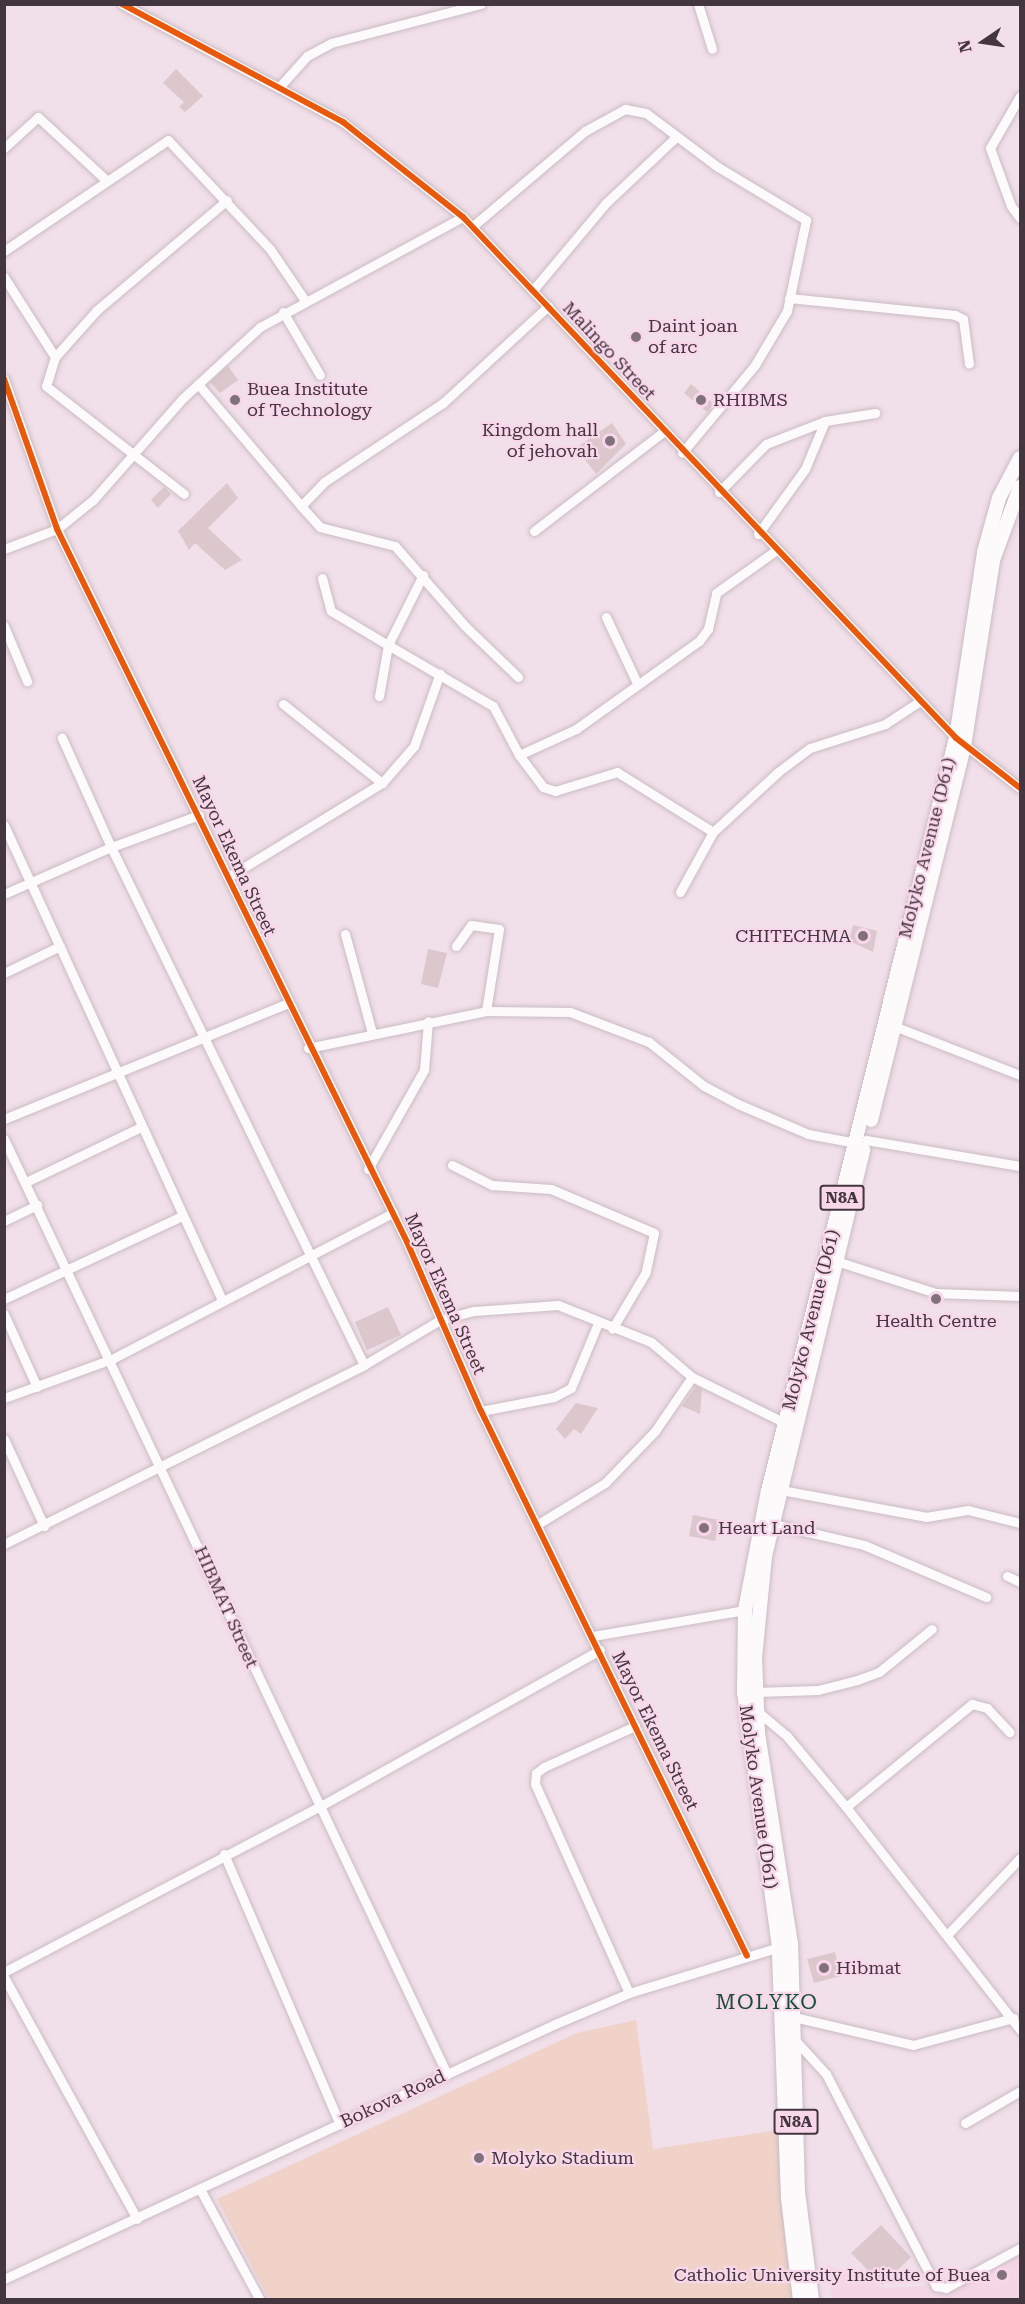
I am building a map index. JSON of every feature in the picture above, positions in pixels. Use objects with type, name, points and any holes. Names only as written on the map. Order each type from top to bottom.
[{"type":"highway","name":"Molyko Avenue (D61)","points":[[785,1945],[757,1711],[758,1608],[773,1524],[832,1260],[960,742],[984,552],[999,498],[1020,458]]},
{"type":"highway","name":"Molyko Avenue (D61)","points":[[861,1142],[894,1026],[960,742],[993,560],[1020,487]]},
{"type":"highway","name":"Molyko Avenue (D61)","points":[[785,1945],[747,1737],[745,1610],[785,1423],[832,1260]]},
{"type":"highway","name":"N8A","points":[[785,1945],[794,2017],[798,2192],[812,2300]]},
{"type":"highway","name":"N8A","points":[[785,1945],[788,2198],[800,2300]]},
{"type":"street","name":"Malingo Street","points":[[122,4],[281,85],[343,122],[463,217],[774,551],[920,701],[960,742],[1020,788]]},
{"type":"street","points":[[281,85],[307,56],[331,42],[481,4]]},
{"type":"street","points":[[698,4],[712,49]]},
{"type":"street","points":[[1020,96],[990,148],[1011,206],[1020,218]]},
{"type":"street","points":[[473,226],[585,131],[625,109],[646,113],[675,138],[806,220],[787,311],[755,365],[682,453]]},
{"type":"street","points":[[4,148],[38,117],[107,181]]},
{"type":"street","points":[[533,290],[606,203],[675,138]]},
{"type":"street","points":[[4,251],[168,140],[270,249],[304,299]]},
{"type":"street","points":[[184,494],[46,386],[55,357],[97,310],[226,200]]},
{"type":"street","points":[[4,549],[57,529],[135,457],[198,384],[283,312],[463,217]]},
{"type":"street","points":[[4,277],[55,357]]},
{"type":"street","points":[[789,298],[955,315],[963,319],[969,364]]},
{"type":"street","points":[[301,506],[324,482],[443,403],[548,306]]},
{"type":"street","points":[[283,312],[320,375]]},
{"type":"street","name":"Mayor Ekema Street","points":[[4,379],[57,529],[199,815],[286,1004],[368,1169],[393,1213],[481,1411],[600,1650],[747,1956]]},
{"type":"street","points":[[198,384],[320,527],[396,546],[465,626],[518,677]]},
{"type":"street","points":[[719,492],[766,444],[825,421],[875,414]]},
{"type":"street","points":[[758,534],[797,481],[825,421]]},
{"type":"street","points":[[534,531],[663,432]]},
{"type":"street","points":[[519,755],[576,729],[705,636],[716,593],[774,551]]},
{"type":"street","points":[[379,696],[388,645],[423,575]]},
{"type":"street","points":[[322,578],[331,611],[493,706],[519,755],[543,787],[555,791],[617,772],[713,832]]},
{"type":"street","points":[[606,617],[637,683]]},
{"type":"street","points":[[4,626],[27,681]]},
{"type":"street","points":[[228,877],[382,783],[414,746],[440,673]]},
{"type":"street","points":[[680,892],[713,832],[810,748],[885,724],[920,701]]},
{"type":"street","points":[[283,704],[382,783]]},
{"type":"street","points":[[62,738],[201,1039],[364,1365]]},
{"type":"street","points":[[4,894],[111,847],[199,815]]},
{"type":"street","points":[[4,825],[222,1300]]},
{"type":"street","points":[[456,946],[471,925],[500,929],[486,1011]]},
{"type":"street","points":[[345,934],[372,1033]]},
{"type":"street","points":[[4,973],[60,946]]},
{"type":"street","points":[[4,1119],[286,1004]]},
{"type":"street","points":[[308,1048],[428,1021],[486,1011],[544,1008],[602,1022],[649,1042],[709,1090],[808,1134],[1020,1166]]},
{"type":"street","points":[[368,1169],[424,1070],[428,1021]]},
{"type":"street","points":[[894,1026],[1020,1075]]},
{"type":"street","points":[[26,1182],[141,1127]]},
{"type":"street","name":"HIBMAT Street","points":[[4,1139],[112,1359],[317,1808],[447,2074]]},
{"type":"street","points":[[452,1165],[492,1185],[551,1189],[654,1233],[646,1272],[612,1329]]},
{"type":"street","points":[[4,1221],[37,1205]]},
{"type":"street","points":[[4,1398],[112,1359],[308,1255],[393,1213]]},
{"type":"street","points":[[4,1299],[67,1267],[182,1216]]},
{"type":"street","points":[[832,1260],[936,1293],[1020,1296]]},
{"type":"street","points":[[4,1544],[364,1365],[440,1320],[535,1304],[558,1305],[612,1329],[651,1342],[692,1377],[785,1423]]},
{"type":"street","points":[[4,1314],[37,1387]]},
{"type":"street","points":[[481,1411],[554,1397],[570,1388],[598,1323]]},
{"type":"street","points":[[538,1524],[605,1483],[655,1431],[692,1377]]},
{"type":"street","points":[[4,1439],[44,1526]]},
{"type":"street","points":[[781,1490],[926,1517],[968,1510],[1020,1523]]},
{"type":"street","points":[[773,1524],[864,1545],[987,1597]]},
{"type":"street","points":[[1007,1576],[1020,1582]]},
{"type":"street","points":[[593,1636],[745,1610]]},
{"type":"street","points":[[756,1692],[818,1690],[857,1680],[879,1672],[932,1629]]},
{"type":"street","points":[[4,1972],[224,1854],[317,1808],[600,1650]]},
{"type":"street","points":[[846,1807],[972,1704],[987,1708],[1009,1732]]},
{"type":"street","points":[[757,1711],[786,1735],[846,1807],[1020,2031]]},
{"type":"street","points":[[629,1993],[535,1784],[536,1773],[544,1767],[635,1726]]},
{"type":"street","points":[[224,1854],[340,2124]]},
{"type":"street","points":[[947,1935],[1020,1858]]},
{"type":"street","name":"Bokova Road","points":[[4,2279],[201,2191],[447,2074],[629,1993],[785,1945]]},
{"type":"street","points":[[4,1977],[137,2219]]},
{"type":"street","points":[[794,2017],[905,2044],[954,2037],[1012,2018]]},
{"type":"street","points":[[795,2040],[826,2074],[936,2286],[946,2288],[1020,2248]]},
{"type":"street","points":[[964,2123],[1020,2091]]},
{"type":"street","points":[[201,2191],[260,2300]]},
{"type":"shaded area","name":"Molyko Stadium","points":[[636,2020],[653,2149],[779,2130],[792,2299],[269,2299],[217,2199],[577,2033]]},
{"type":"shaded area","name":"Catholic University Institute of Buea","points":[[1020,2256],[1020,2299],[832,2299],[827,2265],[887,2288],[931,2285],[936,2295]]},
{"type":"building","points":[[176,69],[203,96],[185,112],[179,107],[184,102],[163,83]]},
{"type":"building","points":[[228,366],[238,380],[220,393],[210,382]]},
{"type":"building","name":"RHIBMS","points":[[691,384],[714,404],[707,412],[684,393]]},
{"type":"building","points":[[612,423],[626,444],[596,474],[576,448]]},
{"type":"building","points":[[227,483],[238,498],[208,528],[242,560],[225,570],[195,543],[189,550],[178,531]]},
{"type":"building","points":[[164,487],[171,494],[158,508],[151,500]]},
{"type":"building","name":"CHITECHMA","points":[[853,925],[877,931],[873,952],[849,941]]},
{"type":"building","points":[[428,949],[447,953],[438,988],[421,984]]},
{"type":"building","points":[[388,1307],[401,1335],[367,1350],[355,1322]]},
{"type":"building","points":[[696,1386],[702,1389],[700,1414],[682,1406]]},
{"type":"building","points":[[576,1403],[598,1408],[581,1434],[574,1429],[565,1439],[556,1429]]},
{"type":"building","name":"Heart Land","points":[[693,1515],[719,1520],[715,1541],[689,1536]]},
{"type":"building","name":"Hibmat","points":[[835,1952],[841,1976],[814,1983],[807,1959]]},
{"type":"building","points":[[881,2225],[911,2257],[882,2285],[851,2253]]},
{"type":"cycle path","points":[[122,4],[343,122],[463,217],[956,738],[1020,788]]},
{"type":"cycle path","points":[[4,379],[57,529],[407,1242],[481,1411],[747,1956]]},
{"type":"place","name":"Daint joan of arc","points":[[636,337]]},
{"type":"place","name":"Buea Institute of Technology","points":[[235,400]]},
{"type":"place","name":"RHIBMS","points":[[701,400]]},
{"type":"place","name":"Kingdom hall of jehovah","points":[[610,441]]},
{"type":"place","name":"CHITECHMA","points":[[863,936]]},
{"type":"place","name":"Health Centre","points":[[936,1299]]},
{"type":"place","name":"Heart Land","points":[[704,1528]]},
{"type":"place","name":"Hibmat","points":[[824,1968]]},
{"type":"place","name":"Molyko Stadium","points":[[479,2158]]},
{"type":"place","name":"Catholic University Institute of Buea","points":[[1002,2275]]},
{"type":"district","name":"MOLYKO","points":[[767,2002]]}]
